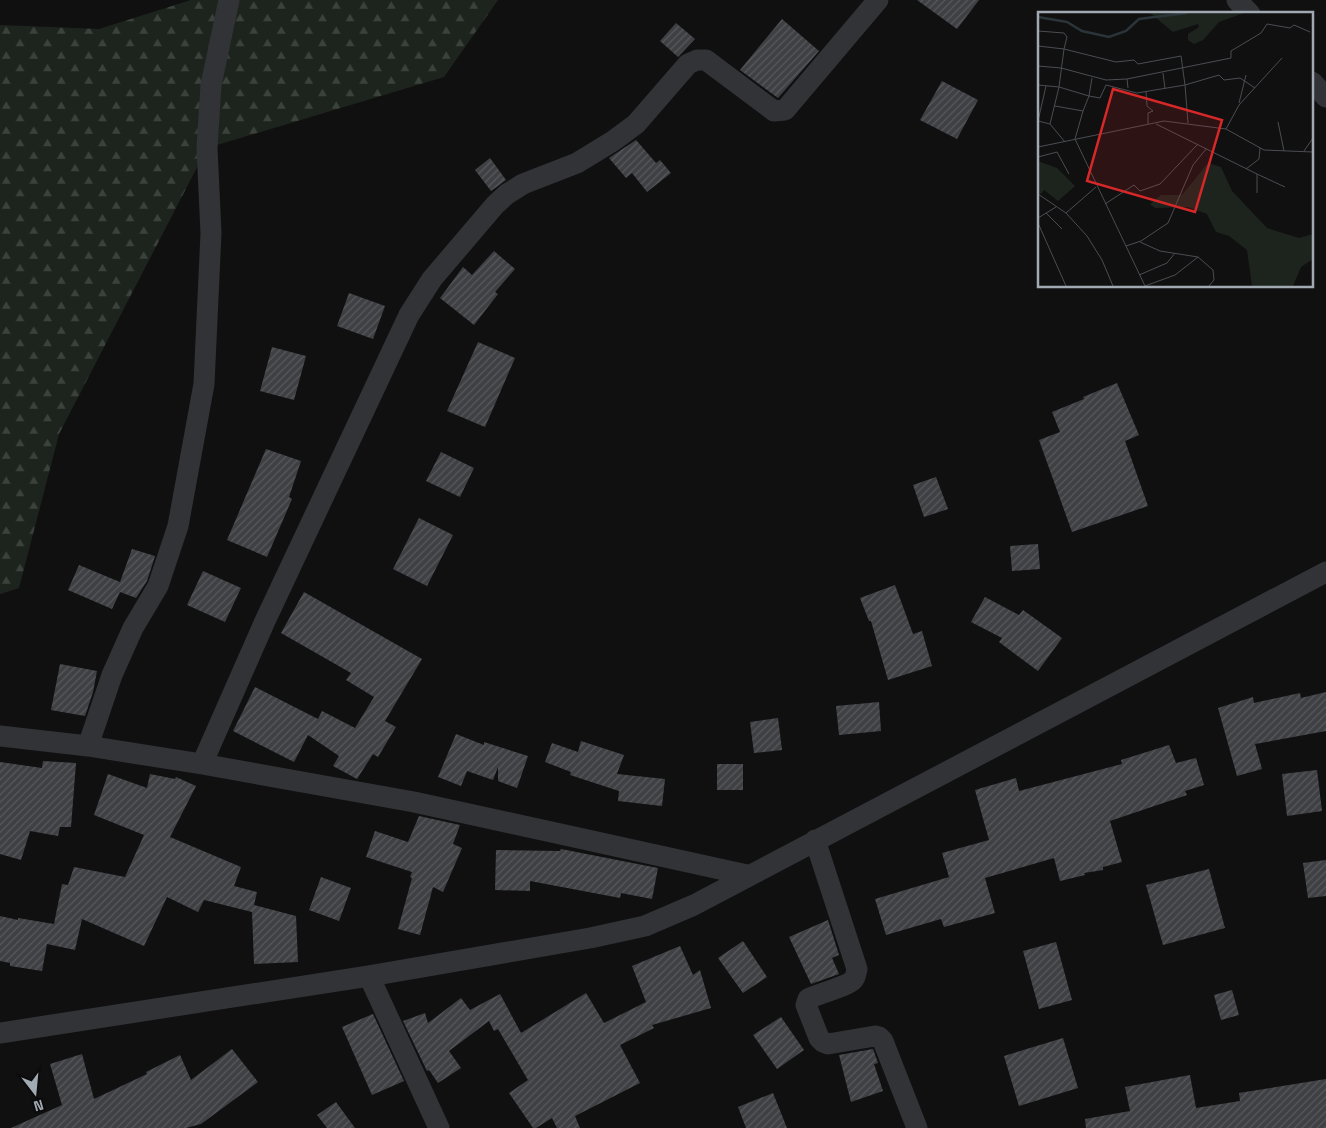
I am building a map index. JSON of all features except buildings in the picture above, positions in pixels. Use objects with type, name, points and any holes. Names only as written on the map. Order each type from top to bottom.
[{"type":"street","points":[[88,746],[112,676],[133,628],[158,586],[178,526],[204,384],[211,232],[207,148],[210,94],[229,0]]},
{"type":"street","points":[[202,764],[265,621],[409,315],[432,278],[495,205],[507,194],[523,184],[577,163],[613,141],[636,124],[688,64],[697,60],[706,60],[774,111],[785,110],[878,0]]},
{"type":"street","points":[[1237,0],[1248,12]]},
{"type":"street","points":[[1314,84],[1326,97]]},
{"type":"street","points":[[0,1033],[369,976],[590,938],[645,926],[694,904],[1326,572]]},
{"type":"street","points":[[0,736],[88,746],[202,764],[414,802],[747,875]]},
{"type":"street","points":[[814,840],[857,969],[856,976],[852,982],[808,999],[806,1005],[822,1042],[828,1044],[875,1036],[883,1041],[917,1128]]},
{"type":"street","points":[[369,976],[439,1128]]},
{"type":"green space","points":[[191,0],[498,0],[444,77],[207,148],[59,434],[19,588],[0,594],[0,25],[99,29]]}]
